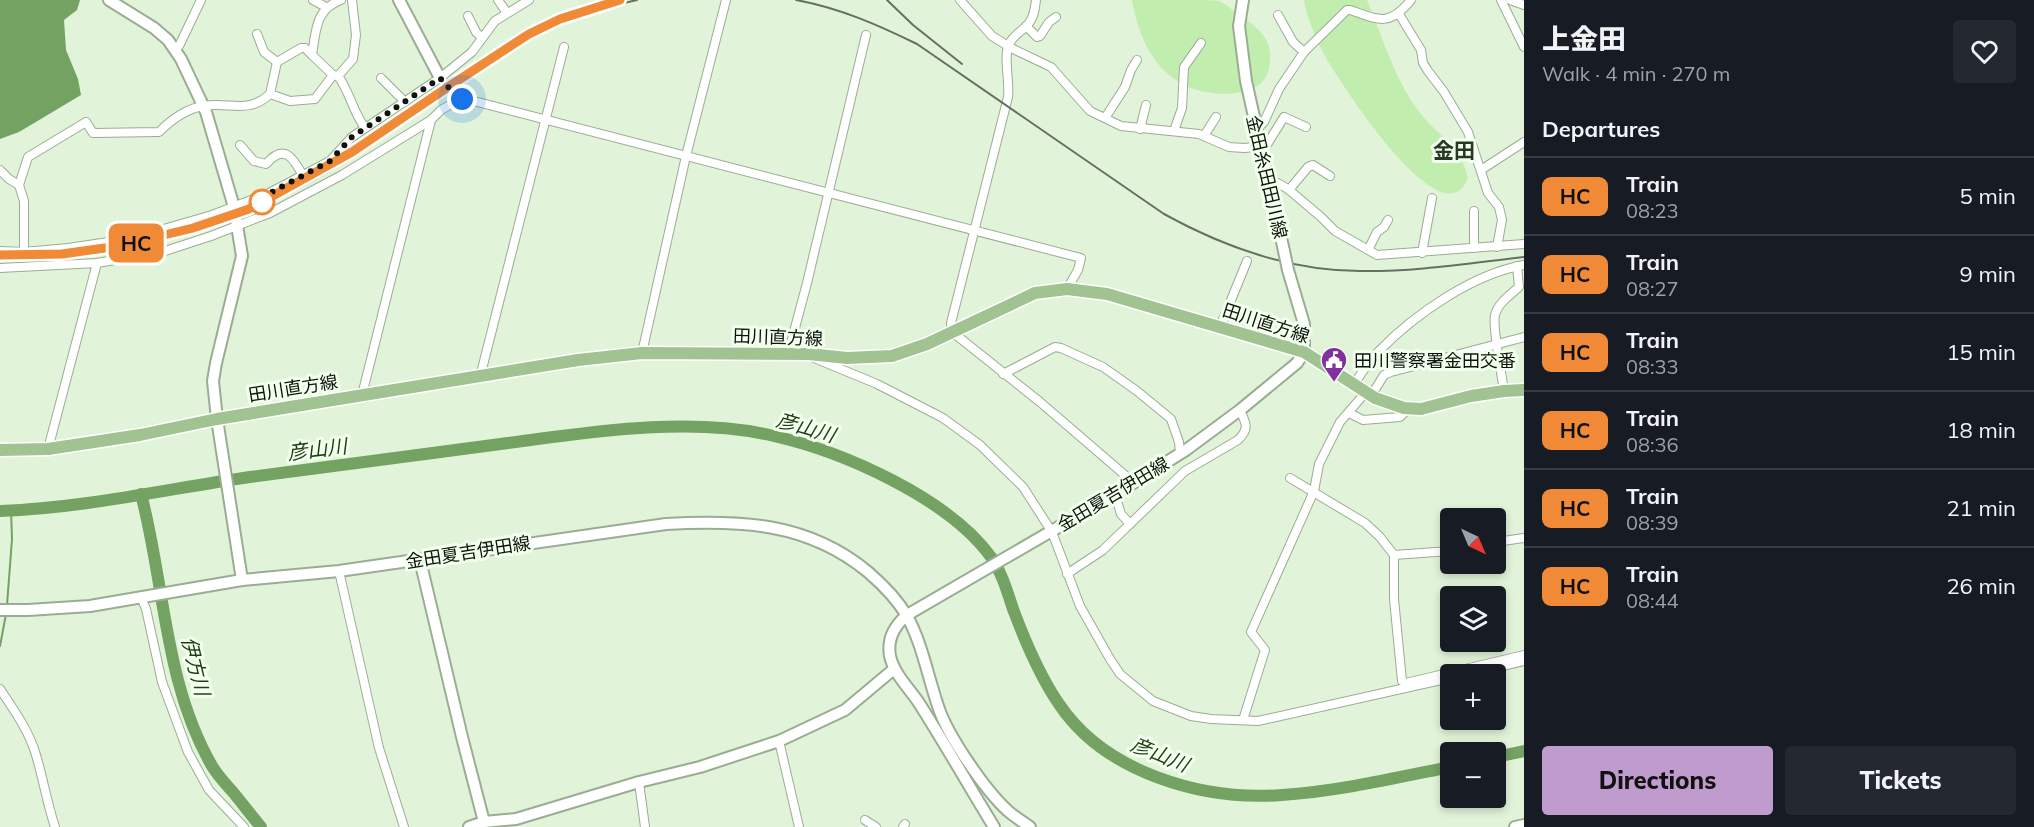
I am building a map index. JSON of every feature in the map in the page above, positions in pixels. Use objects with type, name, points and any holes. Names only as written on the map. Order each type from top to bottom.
[{"type":"main road","points":[[109,0],[154,28],[168,40],[182,59],[202,106],[238,224],[242,256],[213,381],[242,576]]},
{"type":"main road","points":[[399,0],[440,78]]},
{"type":"main road","name":"金田糸田田川線","points":[[1243,0],[1239,26],[1246,81],[1288,270],[1304,324],[1304,352]]},
{"type":"main road","name":"田川直方線","points":[[0,450],[48,449],[218,425],[362,395],[578,360],[642,353],[809,354],[847,358],[892,356],[927,344],[1035,293],[1067,289],[1107,294],[1304,352],[1369,394],[1404,408],[1421,408],[1504,391],[1524,390]]},
{"type":"main road","name":"金田夏吉伊田線","points":[[894,669],[889,644],[892,633],[898,623],[910,613],[1115,495],[1180,454],[1240,410],[1297,363],[1304,352]]},
{"type":"main road","name":"金田夏吉伊田線","points":[[0,610],[90,606],[177,591],[242,576],[339,571],[666,524],[716,521],[761,524],[803,534],[839,551],[880,582],[910,613],[914,633],[939,709],[952,738],[994,796],[1007,810],[1030,827]]},
{"type":"main road","points":[[420,560],[485,825]]},
{"type":"main road","points":[[469,827],[516,819],[639,782],[700,767],[779,741],[845,710],[894,669],[913,694],[994,827]]},
{"type":"main road","points":[[1515,827],[1524,825]]},
{"type":"street","points":[[176,50],[201,0]]},
{"type":"street","points":[[313,0],[326,7]]},
{"type":"street","points":[[312,55],[318,23],[326,7],[341,0]]},
{"type":"street","points":[[270,94],[291,101],[315,99],[353,59],[356,35],[352,0]]},
{"type":"street","points":[[498,0],[507,13]]},
{"type":"street","points":[[0,251],[24,252],[68,248],[129,239],[234,207],[270,193],[330,161],[352,137],[440,78],[472,52],[495,21],[529,0]]},
{"type":"street","points":[[642,353],[686,156],[726,0]]},
{"type":"street","points":[[960,0],[992,36],[1051,67],[1090,111],[1121,126],[1204,136],[1229,147],[1266,146],[1284,117],[1306,127]]},
{"type":"street","points":[[1036,0],[1033,14],[1026,26],[1014,36],[1008,46],[1010,85],[1008,97],[951,323],[951,332],[1040,402],[1134,483]]},
{"type":"street","points":[[1257,129],[1264,122],[1279,89],[1304,52],[1347,10],[1379,20],[1399,14],[1411,0]]},
{"type":"street","points":[[1502,0],[1524,47]]},
{"type":"street","points":[[1510,0],[1524,5]]},
{"type":"street","points":[[1399,14],[1421,50],[1423,63],[1468,132],[1488,193],[1499,207],[1502,220],[1497,247]]},
{"type":"street","points":[[1278,15],[1293,42],[1304,52]]},
{"type":"street","points":[[468,16],[476,32],[482,38]]},
{"type":"street","points":[[1026,26],[1037,37],[1056,17]]},
{"type":"street","points":[[257,34],[264,52],[277,62]]},
{"type":"street","points":[[788,354],[866,35]]},
{"type":"street","points":[[1174,131],[1182,108],[1184,67],[1201,43]]},
{"type":"street","points":[[480,377],[564,47]]},
{"type":"street","points":[[24,252],[24,201],[19,184],[28,157],[86,122],[93,134],[159,132],[174,117],[202,106],[254,105],[270,94],[277,62],[305,48],[346,86],[356,116],[365,128]]},
{"type":"street","points":[[1105,118],[1125,87],[1131,69],[1137,60]]},
{"type":"street","points":[[381,78],[405,102]]},
{"type":"street","points":[[440,78],[462,99],[1081,258],[1078,270],[1067,289]]},
{"type":"street","points":[[0,268],[97,263],[162,252],[212,236],[270,213],[342,176],[431,120],[441,110],[462,99]]},
{"type":"street","points":[[1140,129],[1146,105]]},
{"type":"street","points":[[1204,136],[1216,117]]},
{"type":"street","points":[[362,395],[431,120]]},
{"type":"street","points":[[1481,170],[1524,142]]},
{"type":"street","points":[[240,145],[254,161],[266,164],[282,153],[288,155],[294,159],[303,176]]},
{"type":"street","points":[[1289,190],[1308,167],[1313,165],[1330,176]]},
{"type":"street","points":[[0,170],[9,179],[19,184]]},
{"type":"street","points":[[1267,177],[1289,190],[1321,216],[1335,231],[1377,255],[1524,244]]},
{"type":"street","points":[[1422,253],[1432,198]]},
{"type":"street","points":[[1474,211],[1474,248]]},
{"type":"street","points":[[1368,250],[1377,232],[1388,220]]},
{"type":"street","points":[[1220,327],[1247,261]]},
{"type":"street","points":[[48,449],[97,263]]},
{"type":"street","points":[[1354,384],[1378,351],[1418,316],[1473,283],[1520,266],[1519,287],[1501,304],[1495,316],[1494,329],[1504,391]]},
{"type":"street","points":[[1243,720],[1265,650],[1251,632],[1314,491],[1319,464],[1340,422],[1369,394],[1384,375],[1524,337]]},
{"type":"street","points":[[1003,374],[1055,347],[1061,348],[1103,367],[1172,419],[1180,454]]},
{"type":"street","points":[[809,354],[826,364],[886,388],[943,418],[980,446],[1023,487],[1049,533],[1080,606],[1110,659],[1120,674],[1153,701],[1191,716],[1211,720],[1258,721],[1440,680]]},
{"type":"street","points":[[1349,412],[1363,420],[1401,417],[1409,408]]},
{"type":"street","points":[[1067,574],[1103,550],[1185,471],[1238,440],[1245,433],[1246,427],[1240,410]]},
{"type":"street","points":[[1290,478],[1365,523],[1394,555],[1394,599],[1402,681],[1440,677]]},
{"type":"street","points":[[1115,495],[1121,514],[1130,524]]},
{"type":"street","points":[[1506,541],[1524,538]]},
{"type":"street","points":[[1394,555],[1440,552]]},
{"type":"street","points":[[339,571],[379,748],[404,827]]},
{"type":"street","points":[[143,597],[162,682],[188,752],[209,790],[244,827]]},
{"type":"street","points":[[1495,664],[1524,655]]},
{"type":"street","points":[[1506,665],[1524,661]]},
{"type":"street","points":[[0,689],[27,732],[36,754],[55,827]]},
{"type":"street","points":[[779,741],[799,827]]},
{"type":"street","points":[[639,782],[645,827]]},
{"type":"street","points":[[866,820],[876,827]]},
{"type":"shaded area","points":[[0,0],[80,0],[77,10],[64,20],[66,50],[78,79],[81,95],[19,132],[0,139]]},
{"type":"shaded area","points":[[1132,0],[1208,0],[1224,3],[1253,24],[1264,36],[1270,50],[1266,76],[1256,87],[1229,94],[1195,89],[1180,82],[1156,62],[1141,33]]},
{"type":"shaded area","points":[[1304,0],[1367,0],[1395,70],[1409,97],[1424,118],[1454,148],[1465,167],[1468,178],[1455,193],[1437,190],[1415,174],[1369,122],[1325,56],[1312,29]]},
{"type":"waterway","name":"彦山川","points":[[0,511],[94,502],[250,477],[607,431],[675,427],[742,430],[802,443],[831,453],[893,480],[949,515],[972,536],[991,557],[998,569],[1033,658],[1059,704],[1079,728],[1102,748],[1129,765],[1158,778],[1189,787],[1252,796],[1282,795],[1367,784],[1440,769]]},
{"type":"waterway","name":"伊方川","points":[[141,494],[175,667],[184,701],[196,734],[212,766],[261,827]]},
{"type":"waterway","points":[[7,605],[12,539],[11,510]]},
{"type":"waterway","points":[[0,646],[6,614]]},
{"type":"waterway","name":"彦山川","points":[[1506,755],[1524,751]]},
{"type":"railway","points":[[0,259],[94,254],[184,235],[228,220],[312,181],[353,157],[485,66],[531,38],[582,15],[637,0]]},
{"type":"railway","points":[[796,0],[858,18],[917,44],[1164,214],[1234,247],[1308,267],[1360,271],[1421,269],[1524,257]]},
{"type":"railway","points":[[887,0],[913,25],[962,64]]},
{"type":"train","name":"HC","points":[[0,255],[62,254],[119,246],[193,228],[249,209],[352,152],[529,34],[560,19],[620,0]]},
{"type":"place","name":"田川警察署金田交番","points":[[1334,383]]},
{"type":"district","name":"金田","points":[[1454,150]]},
{"type":"route","points":[[262,202],[252,200],[330,161],[352,137],[440,78],[462,99]]}]
